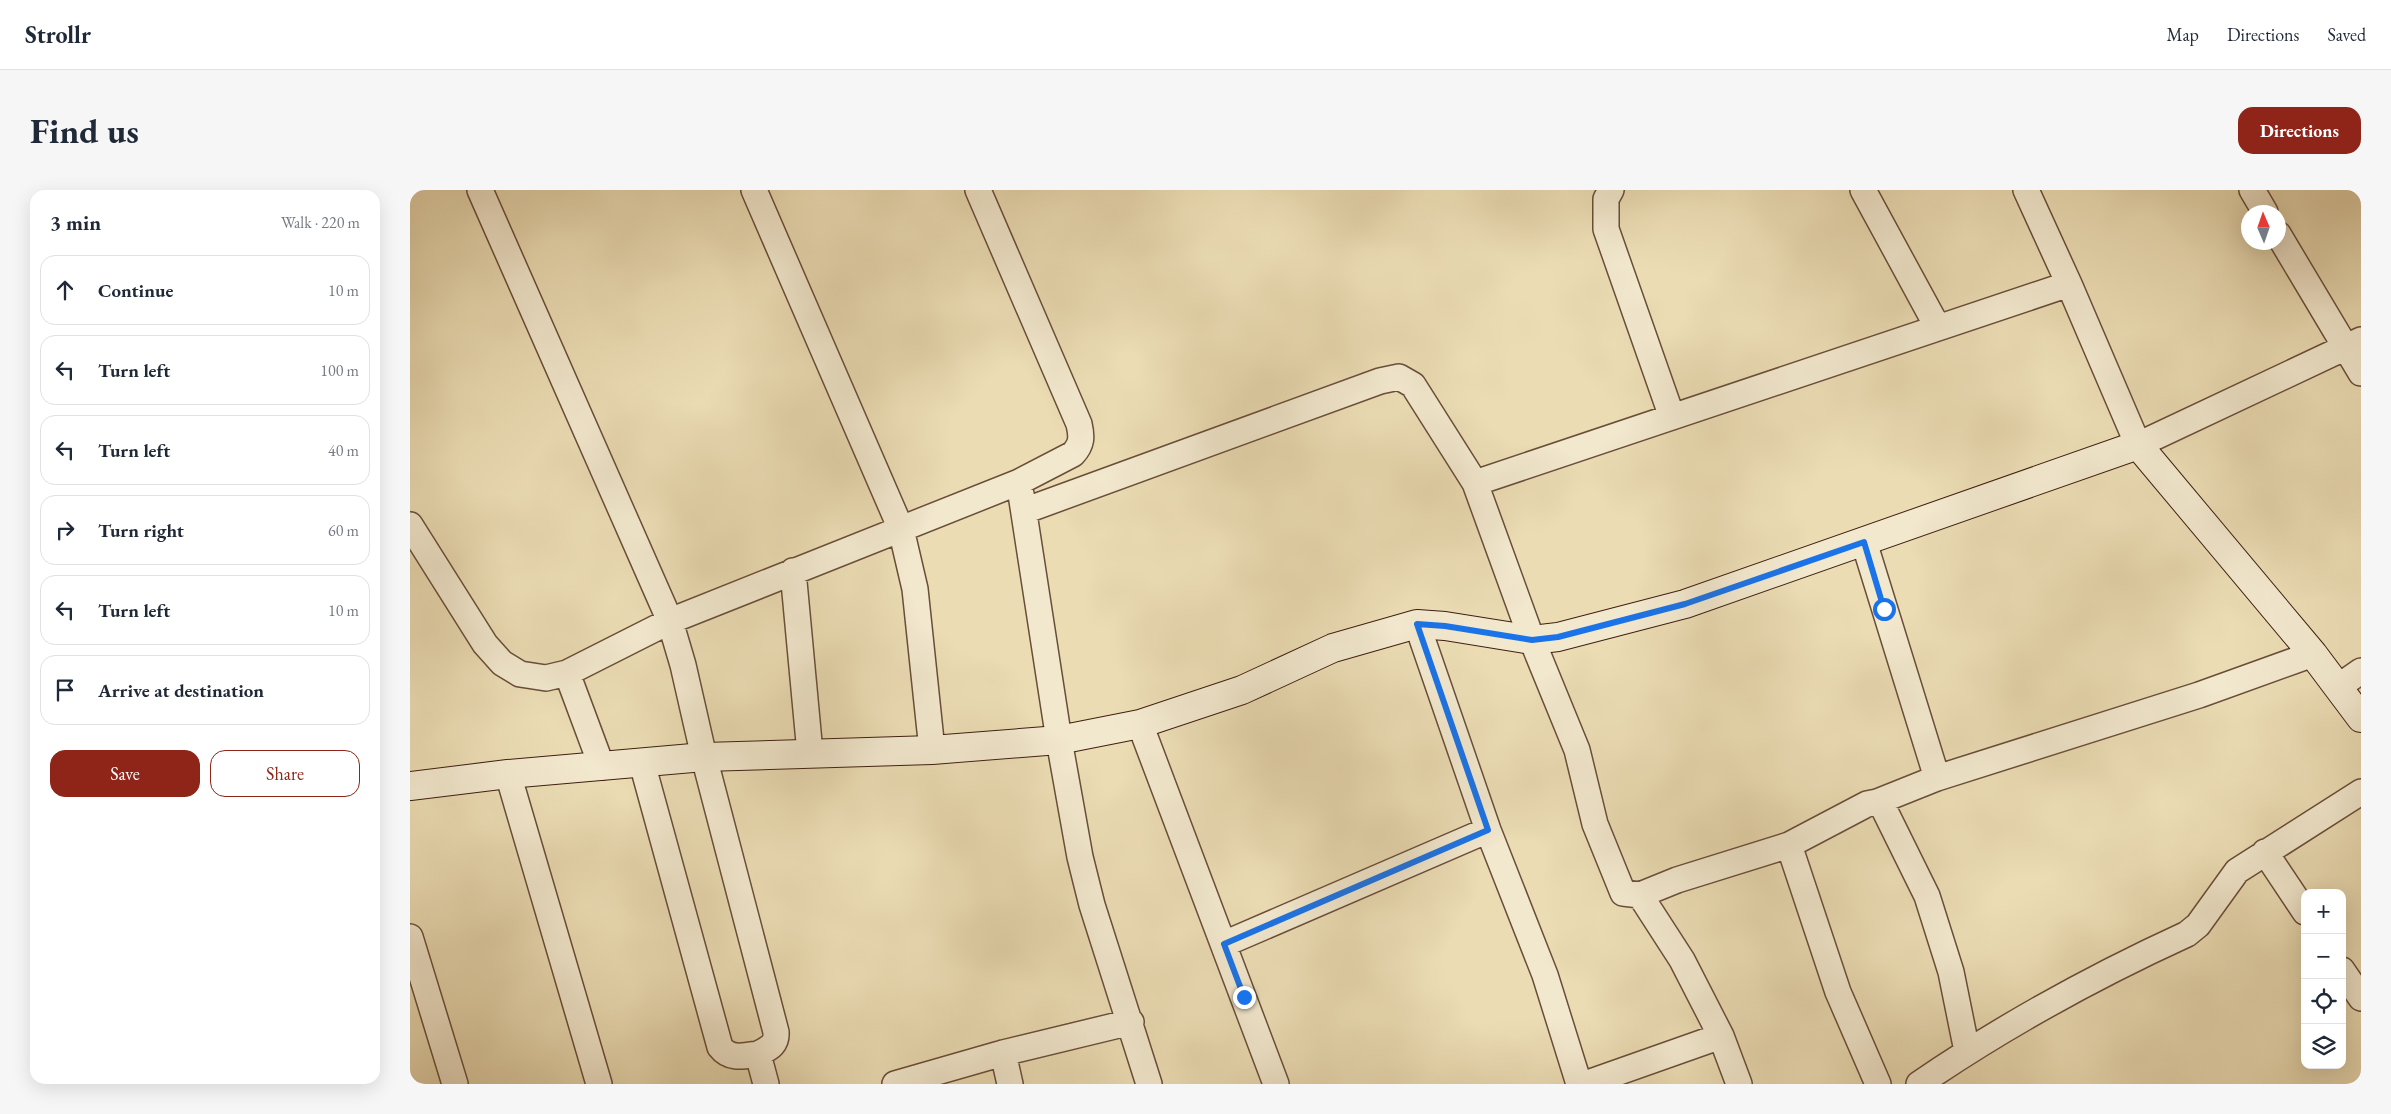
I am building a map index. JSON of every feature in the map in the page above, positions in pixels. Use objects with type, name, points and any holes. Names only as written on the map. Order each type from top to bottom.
[{"type":"street","points":[[480,190],[670,621],[683,665],[704,756],[776,1032],[777,1040],[772,1046],[758,1054],[738,1057],[724,1052],[720,1047],[642,763]]},
{"type":"street","points":[[754,190],[901,529],[915,589],[932,750]]},
{"type":"street","points":[[410,525],[486,644],[502,663],[520,674],[546,678],[567,673],[670,621],[1019,482],[1073,454],[1079,447],[1082,437],[1074,412],[978,190]]},
{"type":"street","points":[[1611,190],[1606,199],[1606,230],[1672,417]]},
{"type":"street","points":[[1863,190],[1938,328]]},
{"type":"street","points":[[2026,190],[2069,284],[2138,445],[2314,654],[2361,718]]},
{"type":"street","points":[[2252,190],[2261,205]]},
{"type":"street","points":[[2286,246],[2353,343],[2361,373]]},
{"type":"street","points":[[1475,483],[2069,284]]},
{"type":"street","points":[[410,786],[508,774],[602,767],[704,756],[932,750],[1059,740],[1140,724],[1242,690],[1333,648],[1417,624],[1445,626],[1532,640],[1558,637],[1685,604],[2138,445],[2353,343]]},
{"type":"street","points":[[1024,511],[1380,381],[1399,378],[1413,385],[1475,483],[1532,640],[1577,750],[1595,824],[1623,894],[1640,895],[1678,880],[1789,845],[1867,804],[1877,802],[1937,778],[2199,695],[2314,654]]},
{"type":"street","points":[[1019,482],[1059,740],[1080,857],[1092,905],[1131,1022],[1149,1084]]},
{"type":"street","points":[[1864,542],[1937,778]]},
{"type":"street","points":[[793,571],[810,753]]},
{"type":"street","points":[[1417,624],[1488,830],[1545,975],[1579,1084]]},
{"type":"street","points":[[2338,687],[2361,671]]},
{"type":"street","points":[[567,673],[602,767]]},
{"type":"street","points":[[1140,724],[1276,1084]]},
{"type":"street","points":[[508,774],[599,1084]]},
{"type":"street","points":[[1919,1084],[1967,1051],[2045,1004],[2186,934],[2198,925],[2237,872],[2361,792]]},
{"type":"street","points":[[1877,802],[1884,809],[1927,896],[1952,972],[1967,1051]]},
{"type":"street","points":[[1224,944],[1488,830]]},
{"type":"street","points":[[1789,845],[1838,992],[1878,1084]]},
{"type":"street","points":[[2266,852],[2301,906]]},
{"type":"street","points":[[1640,895],[1682,960],[1721,1036],[1739,1084]]},
{"type":"street","points":[[410,937],[454,1084]]},
{"type":"street","points":[[2346,976],[2361,998]]},
{"type":"street","points":[[895,1084],[1003,1053],[1131,1022]]},
{"type":"street","points":[[1586,1084],[1721,1036]]},
{"type":"street","points":[[1003,1053],[1010,1084]]},
{"type":"street","points":[[758,1054],[766,1084]]},
{"type":"route","points":[[1244,997],[1224,944],[1488,830],[1417,624],[1445,626],[1532,640],[1558,637],[1685,604],[1864,542],[1884,609]]}]
